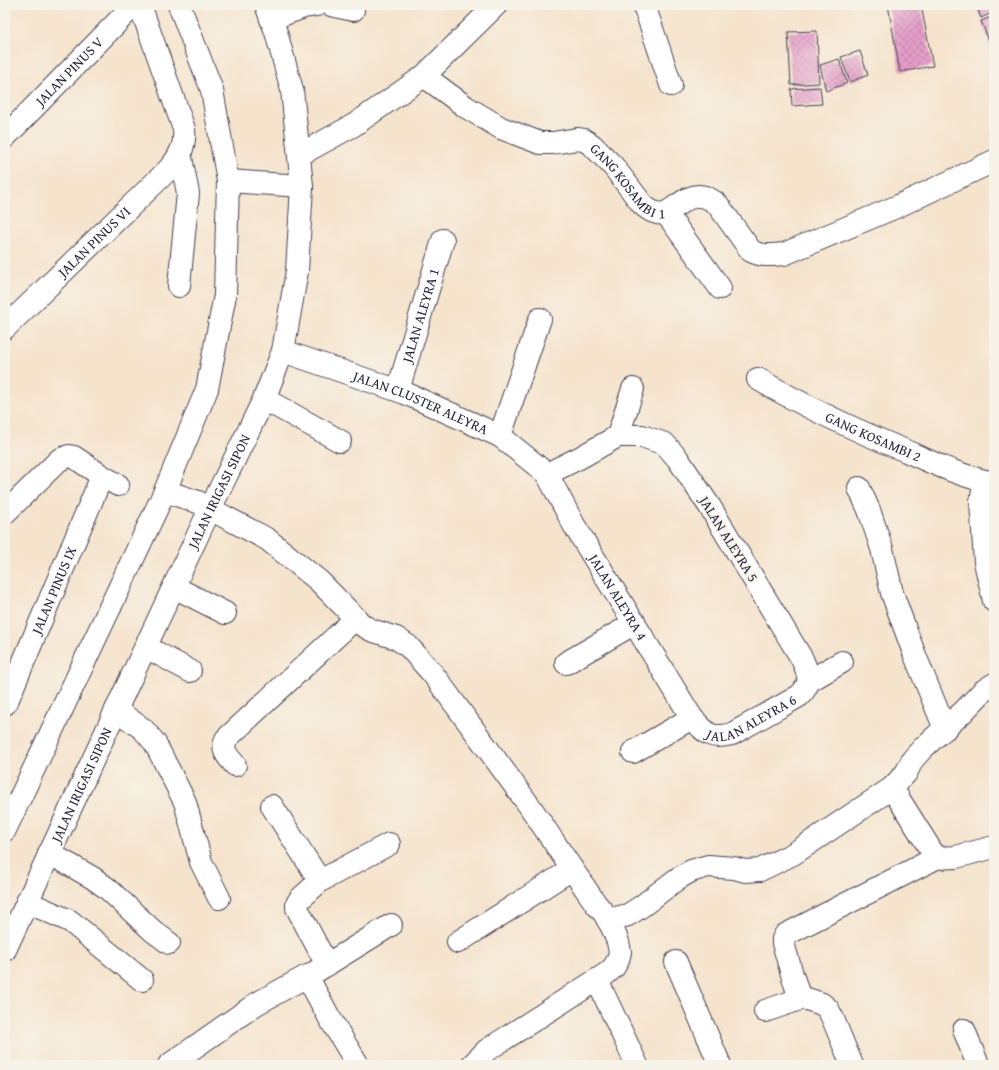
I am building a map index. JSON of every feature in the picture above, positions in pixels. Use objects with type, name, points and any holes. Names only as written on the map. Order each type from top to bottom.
[{"type":"street","name":"JALAN PINUS V","points":[[5,137],[134,5]]},
{"type":"street","points":[[140,5],[184,129],[185,136],[184,145],[180,153],[188,193],[179,286]]},
{"type":"street","name":"JALAN IRIGASI SIPON","points":[[5,950],[174,587],[224,295],[234,181],[212,90],[179,5]]},
{"type":"street","points":[[268,12],[317,5]]},
{"type":"street","points":[[331,5],[353,10]]},
{"type":"street","points":[[299,155],[354,125],[424,76],[496,5]]},
{"type":"street","points":[[644,5],[671,85]]},
{"type":"street","name":"JALAN IRIGASI SIPON","points":[[5,830],[190,500],[264,398],[283,351],[297,271],[295,185],[299,155],[292,90],[276,32],[268,12]]},
{"type":"street","name":"GANG KOSAMBI 1","points":[[424,76],[466,107],[501,128],[540,143],[553,143],[577,139],[584,140],[592,145],[612,166],[646,208],[653,212],[661,214],[666,213],[692,197],[707,197],[718,205],[751,251],[758,255],[768,256],[784,254],[896,207],[994,161]]},
{"type":"street","name":"JALAN PINUS VI","points":[[5,328],[168,170],[180,153]]},
{"type":"street","points":[[234,181],[295,185]]},
{"type":"street","points":[[666,213],[720,288]]},
{"type":"street","name":"JALAN ALEYRA 1","points":[[398,390],[443,240]]},
{"type":"street","points":[[500,436],[540,320]]},
{"type":"street","name":"JALAN CLUSTER ALEYRA","points":[[283,351],[398,390],[500,436],[547,474]]},
{"type":"street","name":"GANG KOSAMBI 2","points":[[758,379],[786,396],[869,436],[957,473],[989,482]]},
{"type":"street","points":[[547,474],[618,436],[634,389]]},
{"type":"street","points":[[264,398],[340,441]]},
{"type":"street","name":"JALAN ALEYRA 5","points":[[618,436],[642,436],[665,444],[678,459],[710,507],[802,659],[807,671],[808,682]]},
{"type":"street","name":"JALAN PINUS IX","points":[[5,514],[59,460],[69,456],[74,457],[110,481],[6,697]]},
{"type":"street","name":"JALAN ALEYRA 4","points":[[547,474],[574,525],[692,718]]},
{"type":"street","points":[[989,482],[981,501],[985,562],[994,601]]},
{"type":"street","points":[[859,488],[869,510],[882,549],[892,593],[914,653],[945,729]]},
{"type":"street","points":[[190,500],[267,539],[319,581],[362,625],[371,630],[396,638],[408,646],[442,684],[608,920],[618,942],[620,952],[614,967],[597,980],[487,1050],[472,1065]]},
{"type":"street","points":[[174,587],[225,613]]},
{"type":"street","points":[[235,765],[224,751],[226,739],[356,618]]},
{"type":"street","points":[[566,663],[635,623]]},
{"type":"street","points":[[146,647],[190,671]]},
{"type":"street","points":[[808,682],[842,662]]},
{"type":"street","name":"JALAN ALEYRA 6","points":[[692,718],[706,732],[714,736],[722,737],[732,734],[799,696],[806,689],[808,682]]},
{"type":"street","points":[[608,920],[628,915],[677,879],[691,871],[708,866],[734,868],[745,871],[760,870],[793,854],[892,788],[906,773],[913,759],[920,751],[983,692],[994,684]]},
{"type":"street","points":[[116,710],[143,729],[155,743],[185,802],[201,862],[219,898]]},
{"type":"street","points":[[633,752],[692,718]]},
{"type":"street","points":[[892,788],[936,858]]},
{"type":"street","points":[[272,806],[320,881]]},
{"type":"street","points":[[327,965],[296,904],[320,881],[389,844]]},
{"type":"street","points":[[800,999],[783,943],[785,935],[936,858],[956,856],[994,846]]},
{"type":"street","points":[[49,853],[93,878],[108,889],[153,931],[169,943]]},
{"type":"street","points":[[458,942],[572,869]]},
{"type":"street","points":[[27,902],[70,921],[142,980]]},
{"type":"street","points":[[169,1065],[256,1004],[327,965],[391,925]]},
{"type":"street","points":[[676,962],[720,1065]]},
{"type":"street","points":[[307,976],[329,1017],[358,1065]]},
{"type":"street","points":[[597,980],[637,1065]]},
{"type":"street","points":[[765,1011],[800,999],[807,999],[822,1004],[828,1009],[833,1019],[852,1065]]},
{"type":"street","points":[[964,1030],[978,1065]]},
{"type":"building","points":[[888,5],[921,5],[933,66],[900,72]]},
{"type":"building","points":[[976,5],[994,5],[994,12],[981,18]]},
{"type":"building","points":[[994,16],[994,53],[981,21]]},
{"type":"building","points":[[817,31],[819,83],[791,85],[788,32]]},
{"type":"building","points":[[860,51],[868,75],[850,82],[841,57]]},
{"type":"building","points":[[839,59],[847,83],[826,91],[820,65]]},
{"type":"building","points":[[820,87],[822,104],[792,106],[791,89]]}]
